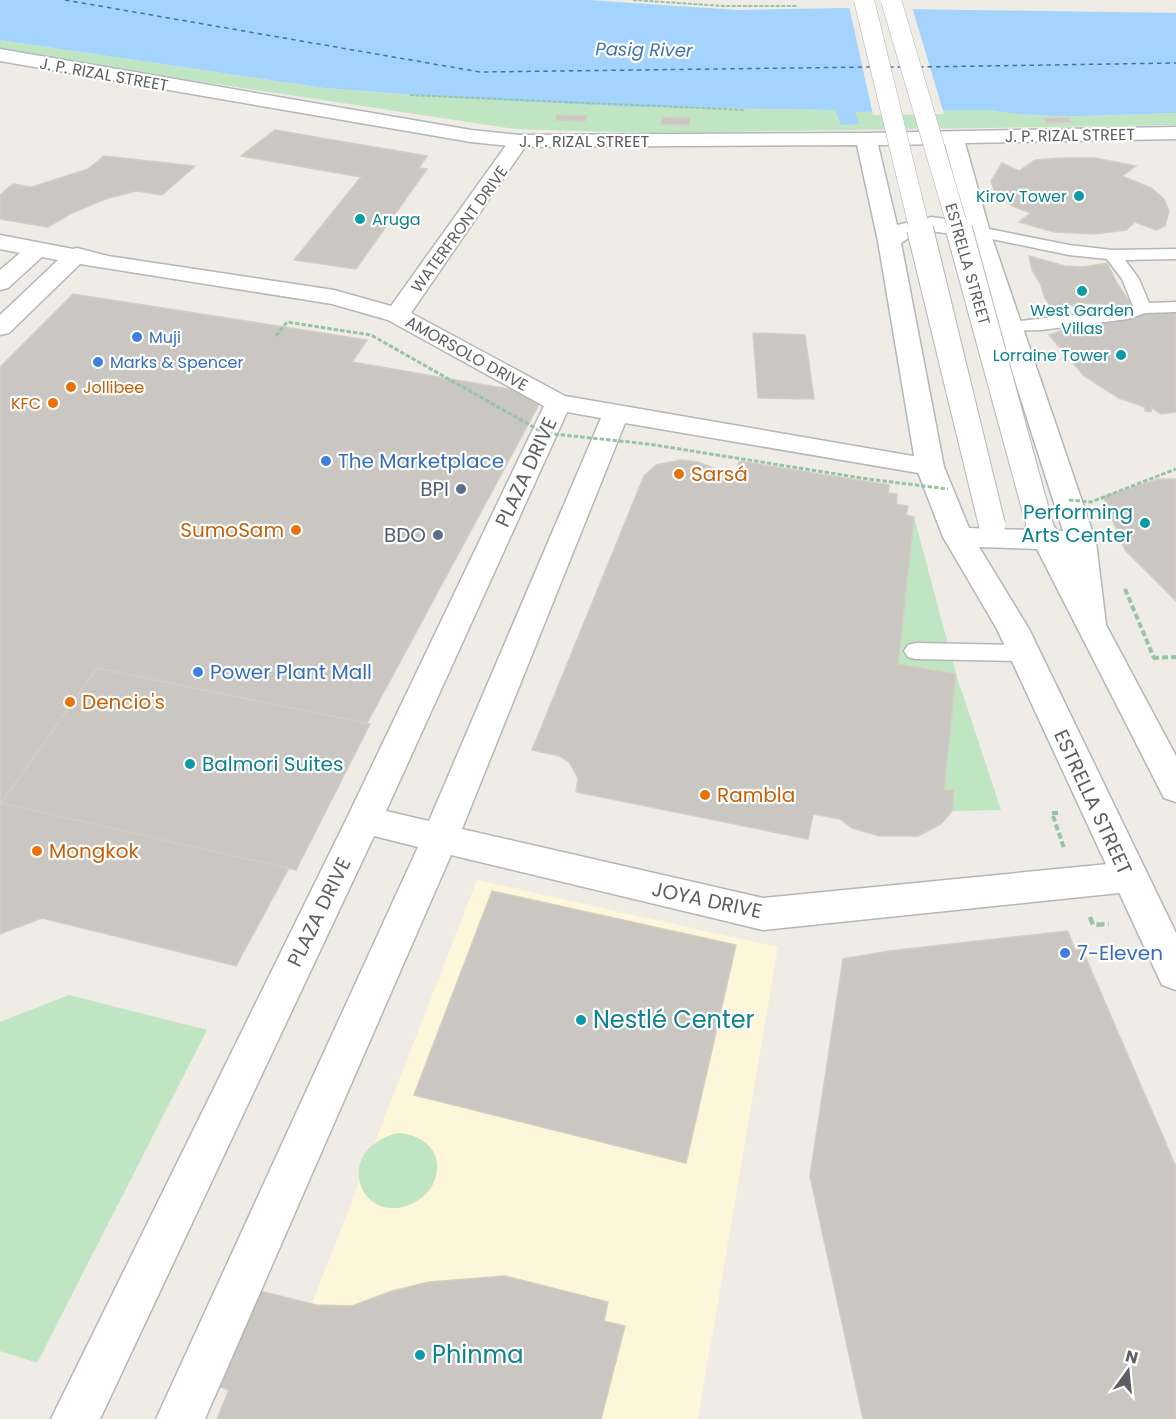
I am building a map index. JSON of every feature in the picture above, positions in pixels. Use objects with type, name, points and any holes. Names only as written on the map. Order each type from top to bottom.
[{"type":"main road","name":"ESTRELLA STREET","points":[[864,0],[1019,641]]},
{"type":"main road","name":"ESTRELLA STREET","points":[[891,0],[952,205],[1044,533],[1090,625],[1168,754],[1176,789]]},
{"type":"main road","name":"J. P. RIZAL STREET","points":[[0,55],[471,136],[519,141],[866,139],[1176,133]]},
{"type":"main road","name":"ESTRELLA STREET","points":[[953,137],[979,232],[1081,542],[1090,625]]},
{"type":"main road","name":"ESTRELLA STREET","points":[[866,139],[889,241],[930,467],[958,537],[1019,641],[1176,973]]},
{"type":"main road","name":"WATERFRONT DRIVE","points":[[397,315],[513,153],[519,141]]},
{"type":"main road","points":[[889,241],[903,229],[913,225],[935,224],[979,232]]},
{"type":"main road","name":"AMORSOLO DRIVE","points":[[0,242],[38,248],[70,262]]},
{"type":"main road","points":[[0,282],[10,262],[38,248]]},
{"type":"main road","name":"AMORSOLO DRIVE","points":[[10,262],[108,263],[334,297],[397,315],[558,403],[930,467]]},
{"type":"main road","points":[[0,328],[70,262]]},
{"type":"main road","name":"PLAZA DRIVE","points":[[75,1419],[364,820],[558,403]]},
{"type":"main road","points":[[180,1419],[440,838],[616,413]]},
{"type":"main road","points":[[958,537],[993,532],[1044,533],[1081,542]]},
{"type":"main road","name":"JOYA DRIVE","points":[[364,820],[763,914],[1129,877]]},
{"type":"lane","points":[[979,232],[1069,250],[1112,255],[1176,254]]},
{"type":"lane","points":[[1112,255],[1126,270],[1137,288],[1142,308]]},
{"type":"lane","points":[[1011,327],[1041,326],[1128,314],[1142,308],[1176,307]]},
{"type":"lane","points":[[916,651],[1019,641]]},
{"type":"path","points":[[633,0],[724,6],[798,6]]},
{"type":"path","points":[[401,95],[710,108]]},
{"type":"path","points":[[276,336],[286,322],[371,335],[544,433],[648,444],[868,479],[957,489]]},
{"type":"path","points":[[1068,500],[1091,502],[1176,469]]},
{"type":"path","points":[[1123,585],[1154,658]]},
{"type":"shaded area","points":[[477,880],[778,947],[698,1419],[267,1419]]},
{"type":"green space","points":[[0,40],[324,88],[469,99],[632,107],[854,112],[990,110],[1058,116],[1176,113],[1176,125],[652,133],[515,129],[122,70],[0,49]]},
{"type":"green space","points":[[914,517],[956,674],[898,664]]},
{"type":"green space","points":[[956,674],[1001,810],[952,811],[944,790]]},
{"type":"green space","points":[[69,995],[207,1030],[37,1363],[0,1351],[0,1022]]},
{"type":"green space","points":[[398,1133],[416,1137],[430,1147],[435,1154],[437,1172],[432,1186],[422,1198],[411,1204],[393,1208],[378,1205],[367,1196],[360,1183],[359,1169],[364,1154],[377,1142]]},
{"type":"water","name":"Pasig River","points":[[0,0],[588,0],[737,10],[840,8],[1176,13],[1176,113],[1058,116],[990,110],[855,112],[859,124],[841,125],[835,110],[632,107],[469,99],[324,88],[0,40]]},
{"type":"pier","points":[[849,6],[912,7],[944,114],[873,115]]},
{"type":"building","points":[[557,115],[587,116],[585,121],[556,120]]},
{"type":"building","points":[[663,117],[690,118],[689,125],[661,124]]},
{"type":"building","points":[[1044,118],[1068,118],[1071,122],[1047,123]]},
{"type":"building","name":"Aruga","points":[[275,130],[427,156],[419,168],[427,169],[356,269],[294,260],[361,177],[241,156]]},
{"type":"building","points":[[104,156],[195,166],[162,195],[137,191],[105,199],[72,213],[48,227],[0,219],[0,195],[13,184],[32,187],[88,169]]},
{"type":"building","name":"Kirov Tower","points":[[1095,158],[1136,166],[1122,176],[1151,188],[1164,199],[1169,211],[1165,226],[1156,230],[1135,222],[1126,230],[1095,234],[1054,232],[1019,222],[1031,213],[1012,206],[995,193],[991,181],[1002,163],[1019,171],[1035,160]]},
{"type":"building","name":"West Garden Villas","points":[[1029,256],[1065,266],[1083,267],[1107,263],[1132,306],[1082,303],[1054,311],[1032,270]]},
{"type":"building","name":"Power Plant Mall","points":[[73,294],[367,340],[352,362],[544,395],[236,966],[42,918],[0,934],[0,367]]},
{"type":"building","name":"Lorraine Tower","points":[[1161,304],[1176,313],[1176,412],[1161,414],[1152,408],[1151,412],[1145,411],[1145,407],[1119,398],[1084,376],[1049,335],[1089,320]]},
{"type":"building","points":[[753,333],[805,335],[814,399],[758,398]]},
{"type":"building","points":[[681,460],[698,462],[735,476],[739,461],[889,485],[888,493],[897,494],[896,504],[908,506],[906,515],[914,517],[898,664],[956,674],[944,790],[954,790],[952,811],[941,824],[918,836],[880,836],[852,828],[840,819],[813,814],[808,839],[576,792],[578,778],[569,762],[560,756],[532,750],[644,476],[656,465]]},
{"type":"building","name":"Performing Arts Center","points":[[1159,479],[1176,479],[1176,601],[1125,550],[1103,497]]},
{"type":"building","name":"Balmori Suites","points":[[97,668],[370,724],[296,870],[1,803]]},
{"type":"building","name":"Nestlé Center","points":[[492,891],[736,945],[686,1163],[414,1095]]},
{"type":"building","points":[[1068,931],[1075,950],[1082,949],[1176,1167],[1176,1419],[863,1419],[810,1176],[843,959],[889,951]]},
{"type":"building","name":"Phinma","points":[[505,1276],[608,1302],[604,1321],[625,1326],[601,1419],[217,1419],[229,1390],[211,1384],[252,1289],[316,1305],[352,1306],[392,1291],[429,1282]]},
{"type":"ferry route","points":[[65,0],[480,72],[872,67]]},
{"type":"ferry route","points":[[919,67],[1176,63]]},
{"type":"ferry route","points":[[889,67],[902,67]]},
{"type":"place","name":"Kirov Tower","points":[[1079,196]]},
{"type":"place","name":"Aruga","points":[[360,219]]},
{"type":"place","name":"West Garden Villas","points":[[1082,291]]},
{"type":"place","name":"Muji","points":[[137,337]]},
{"type":"place","name":"Lorraine Tower","points":[[1121,355]]},
{"type":"place","name":"Marks & Spencer","points":[[98,362]]},
{"type":"place","name":"Jollibee","points":[[71,387]]},
{"type":"place","name":"KFC","points":[[53,403]]},
{"type":"place","name":"The Marketplace","points":[[326,461]]},
{"type":"place","name":"Sarsá","points":[[679,474]]},
{"type":"place","name":"BPI","points":[[461,489]]},
{"type":"place","name":"Performing Arts Center","points":[[1145,523]]},
{"type":"place","name":"SumoSam","points":[[296,530]]},
{"type":"place","name":"BDO","points":[[438,535]]},
{"type":"place","name":"Power Plant Mall","points":[[198,672]]},
{"type":"place","name":"Dencio's","points":[[70,702]]},
{"type":"place","name":"Balmori Suites","points":[[190,764]]},
{"type":"place","name":"Rambla","points":[[705,795]]},
{"type":"place","name":"Mongkok","points":[[37,851]]},
{"type":"place","name":"7-Eleven","points":[[1065,953]]},
{"type":"place","name":"Nestlé Center","points":[[581,1020]]},
{"type":"place","name":"Phinma","points":[[420,1355]]}]
